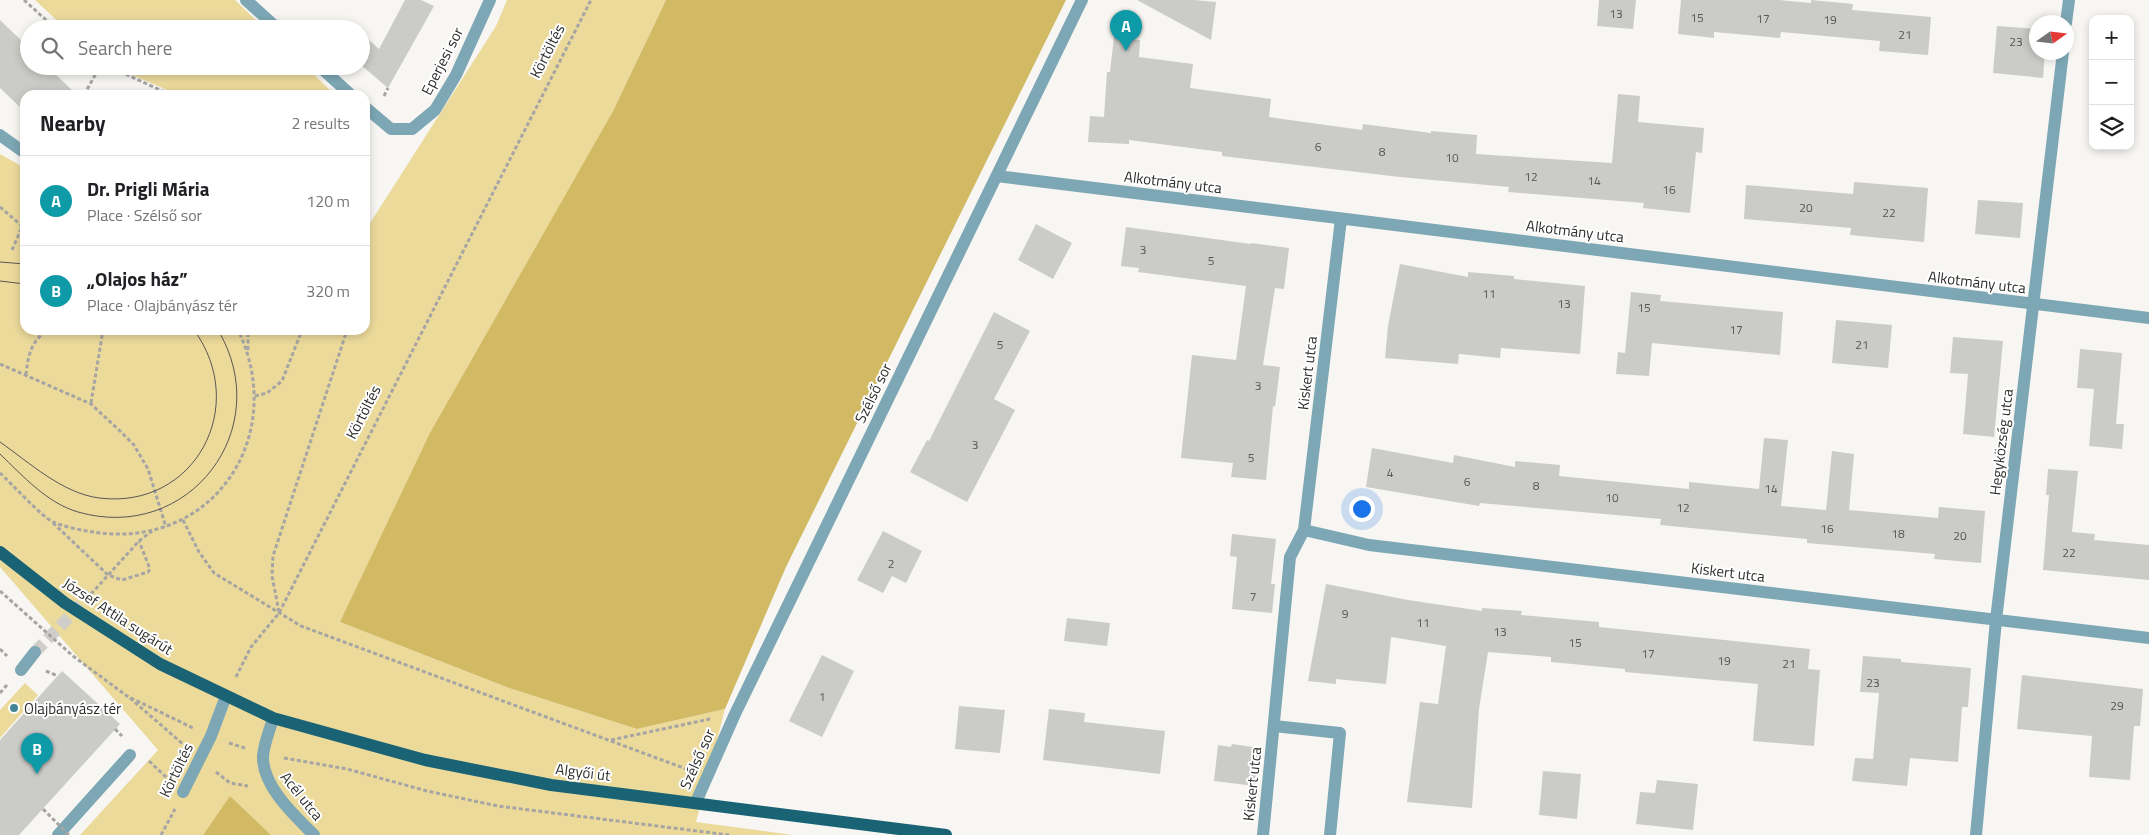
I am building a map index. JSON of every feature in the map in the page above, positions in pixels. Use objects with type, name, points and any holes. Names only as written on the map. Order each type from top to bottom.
[{"type":"main road","name":"József Attila sugárút","points":[[0,552],[65,603],[102,628],[160,664],[226,696]]},
{"type":"main road","name":"Algyői út","points":[[226,696],[273,718],[372,747],[454,766],[551,785],[946,835]]},
{"type":"street","points":[[246,0],[268,20]]},
{"type":"street","name":"Eperjesi sor","points":[[370,111],[391,129],[412,129],[436,110],[456,75],[490,0]]},
{"type":"street","name":"Szélső sor","points":[[696,802],[735,714],[1082,0]]},
{"type":"street","points":[[2067,15],[2069,0]]},
{"type":"street","name":"Hegyközség utca","points":[[1976,835],[1996,620],[2035,305],[2062,60]]},
{"type":"street","points":[[329,75],[345,90]]},
{"type":"street","points":[[0,135],[20,149]]},
{"type":"street","name":"Alkotmány utca","points":[[997,176],[2149,318]]},
{"type":"street","name":"Kiskert utca","points":[[1263,835],[1290,557],[1304,530],[1341,219]]},
{"type":"street","name":"Kiskert utca","points":[[1304,530],[1369,545],[2149,638]]},
{"type":"street","points":[[21,670],[35,652]]},
{"type":"street","name":"Körtöltés","points":[[183,792],[211,736],[226,696]]},
{"type":"street","name":"Acél utca","points":[[273,718],[263,755],[265,774],[273,790],[314,835]]},
{"type":"street","points":[[1274,726],[1340,734],[1330,835]]},
{"type":"street","points":[[58,835],[130,756]]},
{"type":"path","points":[[24,0],[46,20]]},
{"type":"path","name":"Körtöltés","points":[[226,696],[251,647],[279,613],[591,0]]},
{"type":"path","points":[[87,90],[95,75]]},
{"type":"path","points":[[128,75],[160,90]]},
{"type":"path","points":[[0,207],[20,224]]},
{"type":"path","points":[[12,250],[20,231]]},
{"type":"path","points":[[26,375],[29,352],[40,335]]},
{"type":"path","points":[[91,404],[101,335]]},
{"type":"path","points":[[240,335],[248,350]]},
{"type":"path","points":[[52,522],[106,534],[132,534],[166,527],[183,520],[210,501],[232,476],[243,456],[252,427],[255,380],[248,350],[248,335]]},
{"type":"path","points":[[255,396],[267,393],[282,381],[300,335]]},
{"type":"path","points":[[279,613],[272,576],[272,556],[345,335]]},
{"type":"path","points":[[0,364],[91,404],[134,445],[148,469],[166,527]]},
{"type":"path","points":[[0,473],[108,575],[122,580],[148,572],[150,569],[140,541]]},
{"type":"path","points":[[183,520],[199,552],[214,573],[301,626],[707,777]]},
{"type":"path","points":[[91,594],[152,530]]},
{"type":"path","points":[[611,740],[735,714]]},
{"type":"path","points":[[427,791],[498,806],[729,835]]},
{"type":"path","name":"Körtöltés","points":[[161,835],[171,820],[183,792]]},
{"type":"path","points":[[43,809],[69,835]]},
{"type":"shaded area","points":[[35,0],[235,0],[256,20],[56,20]]},
{"type":"shaded area","points":[[507,0],[666,0],[612,113],[340,622],[509,688],[637,729],[725,709],[696,822],[793,835],[271,835],[230,797],[203,835],[80,835],[158,750],[0,567],[0,154],[20,165],[20,335],[370,335],[370,223],[496,26]]},
{"type":"shaded area","points":[[666,0],[1066,0],[786,567],[725,709],[637,729],[509,688],[340,622],[430,433],[612,113]]},
{"type":"shaded area","points":[[132,75],[314,75],[330,90],[167,90]]},
{"type":"shaded area","points":[[25,683],[38,695],[0,738],[0,710]]},
{"type":"shaded area","points":[[230,796],[271,835],[203,835]]},
{"type":"building","points":[[405,0],[421,0],[434,6],[388,88],[370,73],[370,41],[379,49]]},
{"type":"building","points":[[1137,0],[1216,2],[1211,40]]},
{"type":"building","points":[[1599,0],[1636,0],[1633,29],[1597,26]]},
{"type":"building","points":[[1681,0],[1779,0],[1811,3],[1811,0],[1853,4],[1852,10],[1931,17],[1928,55],[1879,51],[1880,41],[1781,32],[1780,38],[1714,32],[1714,38],[1678,34]]},
{"type":"building","points":[[0,20],[20,39],[20,75],[56,75],[72,90],[20,90],[20,107],[0,88]]},
{"type":"building","points":[[1997,26],[2029,28],[2029,60],[2044,60],[2043,78],[1993,73]]},
{"type":"building","points":[[1114,37],[1140,40],[1139,57],[1193,64],[1190,88],[1271,99],[1269,117],[1362,130],[1363,124],[1431,133],[1431,131],[1477,135],[1476,154],[1612,163],[1618,94],[1640,96],[1638,122],[1704,128],[1702,153],[1696,152],[1690,213],[1643,208],[1644,203],[1508,192],[1509,187],[1400,177],[1222,156],[1222,152],[1129,140],[1129,144],[1088,142],[1090,116],[1104,117],[1107,72],[1110,72]]},
{"type":"building","points":[[1854,182],[1928,188],[1924,242],[1850,235],[1851,228],[1744,219],[1746,185],[1853,194]]},
{"type":"building","points":[[1978,200],[2023,203],[2020,238],[1975,234]]},
{"type":"building","points":[[1036,224],[1072,243],[1053,279],[1018,260]]},
{"type":"building","points":[[1126,227],[1289,248],[1284,289],[1275,288],[1263,365],[1280,367],[1275,407],[1273,406],[1266,480],[1231,477],[1233,463],[1181,458],[1192,355],[1236,360],[1246,286],[1138,272],[1139,268],[1121,266]]},
{"type":"building","points":[[1400,264],[1468,277],[1468,272],[1585,286],[1580,354],[1501,348],[1500,358],[1459,354],[1458,364],[1385,358],[1388,326]]},
{"type":"building","points":[[1631,292],[1661,295],[1660,301],[1783,312],[1780,355],[1652,343],[1649,376],[1616,374],[1618,352],[1625,353]]},
{"type":"building","points":[[994,312],[1030,331],[994,399],[1015,410],[967,502],[910,472],[927,440],[929,441]]},
{"type":"building","points":[[1836,320],[1892,325],[1888,368],[1832,363]]},
{"type":"building","points":[[1953,337],[2003,341],[1994,437],[1963,434],[1968,374],[1950,373]]},
{"type":"building","points":[[2080,349],[2122,353],[2116,424],[2124,424],[2122,449],[2089,446],[2094,389],[2077,388]]},
{"type":"building","points":[[1764,438],[1788,440],[1781,506],[1826,510],[1832,451],[1854,454],[1849,510],[1938,518],[1939,507],[1985,511],[1981,563],[1934,559],[1935,554],[1807,543],[1807,539],[1660,525],[1661,519],[1480,503],[1479,506],[1366,487],[1372,448],[1453,463],[1454,455],[1515,467],[1515,461],[1560,465],[1559,476],[1689,489],[1689,482],[1759,489]]},
{"type":"building","points":[[2048,469],[2078,471],[2072,532],[2095,534],[2094,540],[2149,545],[2149,580],[2043,570],[2049,495],[2046,495]]},
{"type":"building","points":[[883,531],[922,551],[906,583],[892,576],[883,593],[857,580]]},
{"type":"building","points":[[1232,534],[1276,539],[1271,584],[1275,584],[1272,613],[1232,609],[1237,557],[1230,556]]},
{"type":"building","points":[[1326,584],[1408,600],[1482,611],[1482,608],[1522,611],[1521,615],[1599,622],[1599,627],[1810,649],[1808,669],[1820,670],[1814,746],[1753,741],[1758,684],[1625,672],[1625,669],[1551,662],[1551,657],[1488,652],[1479,709],[1472,808],[1407,802],[1420,702],[1438,704],[1446,646],[1391,637],[1386,684],[1336,679],[1336,684],[1308,681]]},
{"type":"building","points":[[1067,618],[1110,623],[1107,646],[1064,641]]},
{"type":"building","points":[[822,655],[854,671],[822,737],[789,721]]},
{"type":"building","points":[[1863,656],[1901,659],[1901,662],[1971,668],[1968,707],[1962,707],[1958,762],[1910,758],[1907,786],[1852,781],[1855,758],[1873,759],[1879,693],[1860,692]]},
{"type":"building","points":[[62,671],[120,724],[19,835],[0,835],[0,740]]},
{"type":"building","points":[[2022,675],[2143,689],[2140,726],[2134,726],[2130,780],[2089,777],[2092,736],[2017,729]]},
{"type":"building","points":[[959,706],[1005,710],[1000,753],[955,749]]},
{"type":"building","points":[[1049,709],[1085,713],[1084,722],[1165,731],[1160,774],[1043,760]]},
{"type":"building","points":[[1232,744],[1259,748],[1255,786],[1214,781],[1218,745],[1231,747]]},
{"type":"building","points":[[1543,771],[1581,774],[1577,819],[1539,815]]},
{"type":"building","points":[[1657,780],[1698,784],[1693,830],[1636,824],[1640,792],[1655,793]]},
{"type":"tunnel","points":[[35,652],[91,594]]},
{"type":"tram line","points":[[0,262],[20,264]]},
{"type":"tram line","points":[[0,281],[20,283]]},
{"type":"tram line","points":[[0,442],[59,484],[85,495],[99,498],[133,497],[162,488],[186,470],[204,447],[214,420],[216,390],[210,360],[197,335]]},
{"type":"tram line","points":[[0,454],[46,495],[67,508],[78,512],[118,517],[155,511],[187,494],[212,470],[229,439],[237,404],[233,367],[220,335]]},
{"type":"place","name":"Dr. Prigli Mária","points":[[1126,51]]},
{"type":"place","name":"Olajbányász tér","points":[[14,708]]},
{"type":"place","name":"„Olajos ház”","points":[[37,774]]}]
